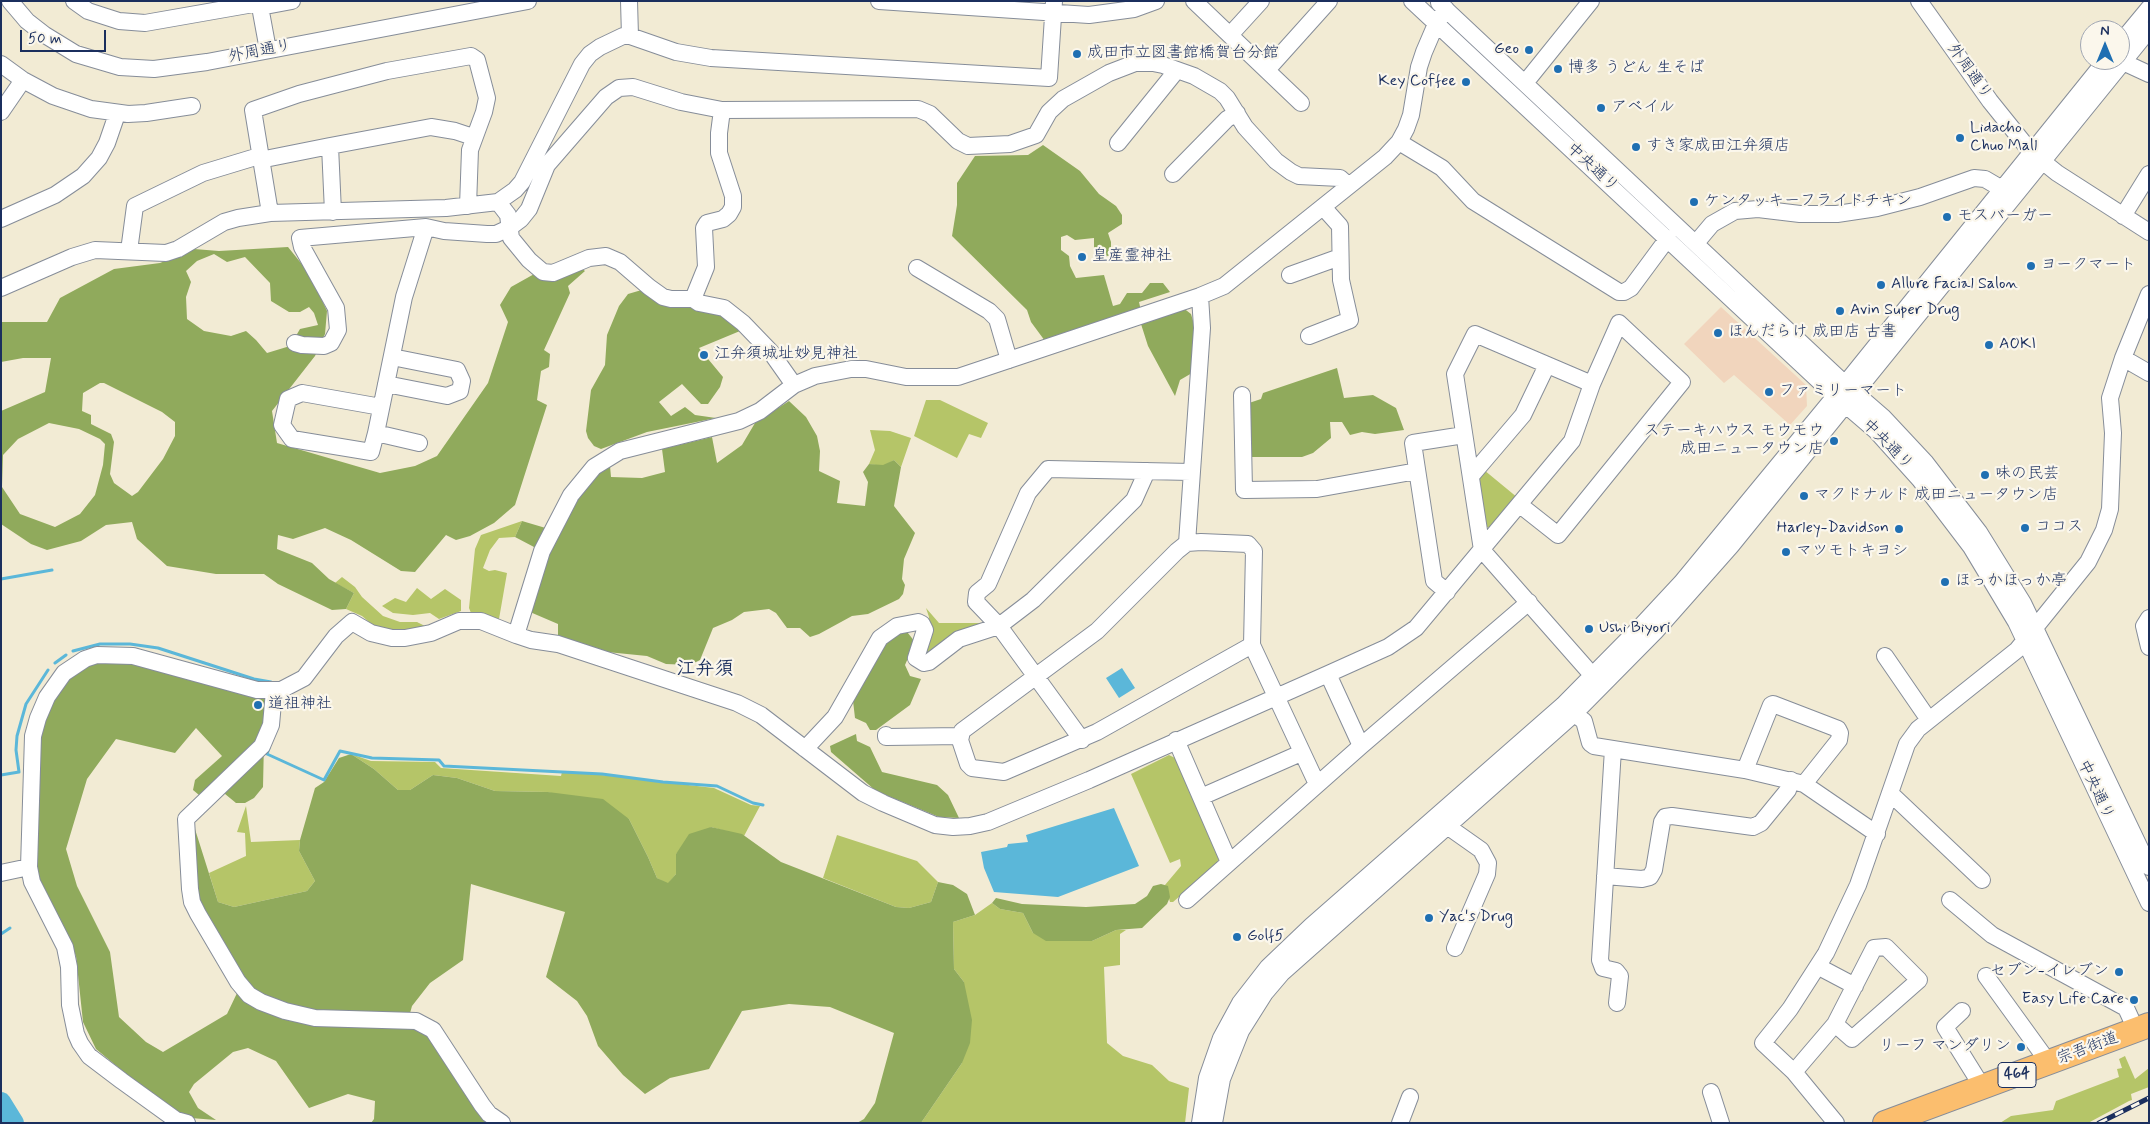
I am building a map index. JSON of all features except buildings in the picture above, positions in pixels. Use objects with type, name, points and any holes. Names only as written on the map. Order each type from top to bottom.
[{"type":"highway","name":"宗吾街道","points":[[1886,1123],[2142,1028]]},
{"type":"street","points":[[1,6],[6,1]]},
{"type":"street","name":"外周通り","points":[[10,1],[28,21],[61,46],[91,60],[120,67],[154,69],[179,67],[528,1]]},
{"type":"street","points":[[74,1],[88,11],[124,22],[152,22],[188,9],[292,1]]},
{"type":"street","points":[[629,1],[630,36]]},
{"type":"street","points":[[879,1],[1054,7],[1089,16],[1134,9],[1156,1]]},
{"type":"street","points":[[1194,1],[1301,103]]},
{"type":"street","points":[[1230,35],[1261,1]]},
{"type":"street","points":[[1267,70],[1329,1]]},
{"type":"street","name":"中央通り","points":[[1412,1],[1668,238],[1845,394]]},
{"type":"street","points":[[1525,83],[1591,1]]},
{"type":"street","name":"外周通り","points":[[1919,1],[1990,101],[2037,157],[2149,232]]},
{"type":"street","points":[[259,4],[268,50]]},
{"type":"street","points":[[516,635],[542,551],[571,495],[594,467],[620,451],[739,421],[760,411],[794,385],[815,376],[851,369],[866,369],[906,377],[958,377],[1200,296],[1224,286],[1385,157],[1399,142],[1406,129],[1419,67],[1442,5]]},
{"type":"street","name":"中央通り","points":[[1442,5],[1696,243],[1845,394],[1934,498],[1972,547],[2030,634],[2149,866]]},
{"type":"street","points":[[1,288],[95,250],[166,253],[178,249],[224,222],[270,213],[468,206],[498,202],[510,195],[522,182],[574,78],[590,54],[609,41],[630,36],[676,52],[711,58],[1048,78],[1054,7]]},
{"type":"street","points":[[2130,31],[2149,8]]},
{"type":"street","points":[[2130,53],[2149,30]]},
{"type":"street","points":[[270,213],[253,110],[257,107],[387,71],[471,56],[477,60],[487,98],[484,112],[473,137],[468,160],[468,206]]},
{"type":"street","points":[[295,343],[324,346],[331,343],[338,330],[336,308],[302,247],[300,238],[426,227],[444,231],[496,234],[509,228],[521,219],[529,209],[548,165],[612,91],[619,88],[633,87],[689,104],[722,110],[918,110],[930,114],[958,141],[968,146],[1010,144],[1036,135],[1049,112],[1063,99],[1118,68],[1135,63],[1153,63],[1194,76],[1220,91],[1245,127],[1270,154],[1291,172],[1300,176],[1340,178],[1349,186]]},
{"type":"street","points":[[1,64],[23,80],[53,96],[71,103],[117,114],[146,114],[192,106]]},
{"type":"street","points":[[2130,65],[2149,74]]},
{"type":"street","points":[[1118,143],[1177,70]]},
{"type":"street","points":[[1214,1123],[1222,1079],[1231,1056],[1241,1031],[1265,993],[1299,956],[1447,826],[1598,681],[1655,632],[1731,546],[2002,189],[2037,157],[2099,70]]},
{"type":"street","points":[[1845,394],[2037,157],[2116,70]]},
{"type":"street","points":[[1,112],[23,80]]},
{"type":"street","points":[[693,299],[706,267],[704,228],[707,223],[729,214],[733,207],[733,196],[719,153],[722,110]]},
{"type":"street","points":[[1173,174],[1227,119],[1237,113]]},
{"type":"street","points":[[1,219],[55,194],[83,176],[99,158],[107,143],[117,114]]},
{"type":"street","points":[[129,251],[135,206],[203,173],[260,158],[431,127],[455,131],[473,137]]},
{"type":"street","points":[[1399,142],[1442,168],[1473,201],[1619,292],[1624,292],[1631,288],[1668,238]]},
{"type":"street","points":[[330,146],[333,212]]},
{"type":"street","points":[[2123,216],[2149,174]]},
{"type":"street","points":[[1696,243],[1712,224],[1735,211],[1758,209],[1800,214],[1837,214],[1877,208],[1920,197],[1974,178],[1985,178],[2002,189]]},
{"type":"street","points":[[498,202],[508,215],[511,238],[528,260],[543,272],[553,274],[588,258],[606,256],[620,262],[649,287],[663,296],[671,299],[693,299],[699,303],[724,308],[743,323],[770,351],[794,385]]},
{"type":"street","points":[[1309,336],[1350,320],[1342,280],[1340,226],[1324,207]]},
{"type":"street","points":[[381,407],[302,393],[288,399],[282,425],[292,439],[371,452],[376,433],[404,297],[426,227]]},
{"type":"street","points":[[1290,275],[1340,257]]},
{"type":"street","points":[[917,268],[989,311],[997,319],[1009,360]]},
{"type":"street","points":[[1836,1123],[1794,1072],[1764,1043],[1819,967],[1849,906],[1907,744],[1918,729],[2017,650],[2088,562],[2104,530],[2110,509],[2113,433],[2110,398],[2123,358],[2149,294]]},
{"type":"street","points":[[1187,543],[1202,328],[1200,296]]},
{"type":"street","points":[[187,1123],[176,1120],[88,1056],[76,1034],[70,1005],[69,967],[65,947],[32,882],[28,867],[34,736],[38,718],[46,697],[55,683],[64,672],[74,665],[97,655],[133,656],[257,690],[274,691],[281,690],[304,678],[336,636],[352,622],[371,633],[392,638],[417,637],[459,621],[481,621],[531,640],[558,644],[737,703],[761,715],[863,793],[919,820],[953,828],[988,822],[1089,780],[1328,674],[1398,641],[1416,628],[1520,506],[1572,441],[1592,384],[1619,323],[1682,382],[1558,535],[1520,506]]},
{"type":"street","points":[[1592,384],[1475,334],[1454,374],[1482,550],[1598,681]]},
{"type":"street","points":[[386,384],[447,396],[460,391],[462,381],[457,370],[392,357]]},
{"type":"street","points":[[2123,358],[2149,373]]},
{"type":"street","points":[[1471,476],[1523,415],[1547,365]]},
{"type":"street","points":[[1242,395],[1244,490],[1317,490],[1417,471]]},
{"type":"street","points":[[376,433],[419,443]]},
{"type":"street","points":[[1447,592],[1434,581],[1413,443],[1464,435]]},
{"type":"street","points":[[1082,740],[1038,676],[999,626],[976,602],[977,593],[988,584],[1028,492],[1048,469],[1191,472]]},
{"type":"street","points":[[805,749],[835,718],[880,638],[897,626],[918,622],[925,627],[916,658],[924,663],[929,662],[959,639],[999,626],[1032,600],[1134,500],[1147,471]]},
{"type":"street","points":[[1252,645],[1082,740],[1004,772],[972,768],[968,764],[960,740],[962,731],[1097,631],[1187,543],[1248,544],[1254,551],[1252,645],[1317,784]]},
{"type":"street","points":[[1187,900],[1317,784],[1528,602]]},
{"type":"street","points":[[2149,618],[2144,626],[2149,647]]},
{"type":"street","name":"中央通り","points":[[2030,634],[2149,903]]},
{"type":"street","points":[[1885,656],[1929,720]]},
{"type":"street","points":[[1328,674],[1361,746]]},
{"type":"street","points":[[274,691],[271,725],[262,746],[186,820],[190,889],[195,908],[238,982],[249,995],[285,1011],[315,1018],[416,1021],[433,1030],[488,1114],[502,1123]]},
{"type":"street","points":[[1605,876],[1642,879],[1650,877],[1654,870],[1662,822],[1666,817],[1672,816],[1753,827],[1761,823],[1788,790],[1839,740],[1840,733],[1838,729],[1771,704],[1746,770]]},
{"type":"street","points":[[1569,710],[1584,721],[1590,743],[1594,746],[1746,770],[1798,782],[1876,834]]},
{"type":"street","points":[[1200,1123],[1207,1078],[1221,1038],[1240,1003],[1268,967],[1311,926],[1569,710]]},
{"type":"street","points":[[886,735],[886,737],[961,736]]},
{"type":"street","points":[[1176,740],[1229,862]]},
{"type":"street","points":[[1613,749],[1600,960],[1603,968],[1616,971],[1620,976],[1617,1004]]},
{"type":"street","points":[[1201,797],[1302,753]]},
{"type":"street","points":[[1890,793],[1982,880]]},
{"type":"street","points":[[1447,826],[1481,850],[1488,863],[1487,874],[1455,948]]},
{"type":"street","points":[[1,873],[28,867]]},
{"type":"street","points":[[1950,900],[1992,935],[2126,1008],[2142,1028]]},
{"type":"street","points":[[1794,1072],[1835,1024],[1874,948],[1886,947],[1919,980],[1852,1039],[1835,1024]]},
{"type":"street","points":[[1819,967],[1856,986]]},
{"type":"street","points":[[1986,976],[2049,1063]]},
{"type":"street","points":[[1962,1011],[1945,1027],[1983,1088]]},
{"type":"street","points":[[1711,1092],[1721,1123]]},
{"type":"street","points":[[1400,1123],[1410,1097]]},
{"type":"shaded area","points":[[1721,307],[1806,385],[1807,406],[1790,425],[1734,375],[1724,383],[1684,344]]},
{"type":"green space","points":[[1043,145],[1080,171],[1099,194],[1116,206],[1122,215],[1122,224],[1108,233],[1111,242],[1111,255],[1099,258],[1094,247],[1094,238],[1075,240],[1067,235],[1061,237],[1061,250],[1069,256],[1070,266],[1076,278],[1104,275],[1113,306],[1120,304],[1127,293],[1142,293],[1150,283],[1163,283],[1170,292],[1139,302],[1141,311],[1045,341],[1031,322],[1027,310],[952,236],[957,205],[957,183],[975,156],[1028,155]]},
{"type":"green space","points":[[288,247],[309,273],[327,311],[325,334],[315,356],[272,411],[277,443],[380,473],[415,466],[437,456],[488,383],[508,322],[500,305],[511,287],[536,273],[581,268],[585,271],[568,286],[570,293],[544,350],[550,354],[549,367],[541,371],[537,400],[547,405],[515,505],[494,523],[470,536],[456,540],[446,535],[415,572],[401,571],[351,540],[325,528],[293,539],[278,535],[277,549],[312,563],[329,579],[354,593],[346,609],[332,610],[278,584],[264,574],[216,574],[167,566],[137,539],[132,522],[106,525],[81,541],[47,550],[31,544],[1,524],[1,411],[45,392],[51,358],[23,358],[1,362],[1,322],[47,322],[60,298],[114,269],[160,263],[194,249],[219,251]],"holes":[[[214,254],[227,262],[245,257],[270,283],[271,301],[289,312],[300,312],[309,307],[314,313],[318,325],[300,329],[290,346],[267,353],[246,331],[231,336],[204,331],[187,319],[186,297],[191,282],[186,271],[197,261]],[[100,383],[104,383],[162,412],[175,422],[175,436],[163,459],[138,492],[132,496],[114,483],[110,474],[114,442],[111,434],[91,424],[91,415],[82,411],[83,393]],[[49,423],[79,429],[100,439],[105,444],[103,465],[95,495],[80,514],[55,527],[20,514],[2,487],[3,455],[18,439]]]},
{"type":"green space","points":[[645,289],[729,314],[740,331],[699,348],[723,377],[720,387],[708,404],[701,404],[682,384],[659,402],[671,416],[685,407],[695,415],[716,418],[647,432],[601,449],[594,446],[588,438],[586,431],[591,390],[605,365],[607,335],[619,306],[628,294]]},
{"type":"green space","points":[[1182,307],[1191,314],[1196,331],[1192,373],[1180,380],[1175,396],[1148,346],[1141,324]]},
{"type":"green space","points":[[1337,368],[1344,398],[1373,395],[1396,408],[1404,430],[1375,434],[1362,432],[1350,435],[1342,422],[1330,422],[1331,438],[1313,453],[1302,457],[1248,457],[1249,403],[1261,399],[1263,393]]},
{"type":"green space","points":[[926,400],[940,400],[988,423],[981,438],[969,434],[957,458],[914,436]]},
{"type":"green space","points":[[789,401],[806,417],[817,436],[820,451],[819,471],[840,481],[837,503],[865,506],[868,482],[863,472],[869,464],[883,465],[894,460],[901,467],[894,506],[915,533],[904,559],[902,579],[905,585],[903,594],[899,599],[868,614],[852,616],[810,637],[800,628],[787,628],[776,613],[769,609],[744,612],[732,620],[713,628],[700,660],[690,665],[666,664],[647,656],[607,652],[558,638],[558,624],[530,612],[545,560],[534,547],[515,537],[522,521],[549,529],[597,475],[610,466],[611,477],[642,478],[665,472],[662,449],[712,437],[717,463],[742,445],[755,423]]},
{"type":"green space","points":[[870,430],[890,431],[911,438],[901,467],[894,460],[883,466],[869,464],[875,450]]},
{"type":"green space","points":[[1484,470],[1518,498],[1493,528],[1487,527],[1477,479]]},
{"type":"green space","points":[[522,521],[515,537],[499,538],[490,550],[483,568],[489,571],[495,570],[507,573],[499,619],[471,613],[469,608],[475,549],[481,535]]},
{"type":"green space","points":[[342,577],[355,587],[362,597],[383,616],[400,622],[417,622],[427,627],[408,633],[376,628],[362,616],[346,609],[354,593],[335,583]]},
{"type":"green space","points":[[417,588],[431,599],[445,589],[461,600],[461,611],[439,619],[430,613],[413,615],[393,613],[382,606],[395,598],[406,602]]},
{"type":"green space","points":[[926,608],[939,623],[987,623],[955,633],[923,656],[929,629],[929,617]]},
{"type":"green space","points":[[904,628],[915,642],[905,665],[910,676],[921,679],[910,705],[876,730],[870,730],[866,723],[855,718],[852,692],[875,652]]},
{"type":"green space","points":[[131,661],[265,696],[263,787],[254,798],[245,803],[236,803],[219,789],[199,795],[193,790],[195,780],[222,756],[196,728],[175,753],[116,739],[87,779],[66,849],[77,886],[110,952],[119,1017],[146,1042],[163,1052],[227,1014],[238,991],[197,906],[194,826],[218,902],[234,907],[307,891],[315,881],[299,851],[300,840],[315,788],[324,782],[339,758],[351,754],[374,769],[398,790],[410,790],[433,775],[457,778],[495,791],[548,792],[603,799],[629,819],[657,878],[668,883],[676,874],[676,854],[689,834],[711,827],[742,834],[781,862],[896,907],[909,908],[931,902],[938,882],[953,885],[967,894],[975,915],[953,922],[954,969],[964,982],[972,1020],[970,1043],[962,1063],[921,1123],[857,1123],[864,1119],[875,1103],[894,1033],[830,1007],[789,1004],[742,1011],[709,1069],[670,1078],[645,1094],[623,1075],[598,1046],[587,1016],[577,1001],[546,977],[565,912],[471,884],[463,960],[430,983],[412,1006],[407,1024],[426,1035],[456,1069],[494,1123],[371,1123],[374,1119],[375,1101],[348,1094],[309,1108],[276,1061],[248,1048],[233,1052],[194,1084],[189,1092],[198,1108],[216,1120],[178,1117],[96,1049],[83,1022],[76,956],[41,883],[35,861],[38,741],[42,720],[61,682],[88,664]]},
{"type":"green space","points":[[856,734],[857,741],[870,747],[882,772],[937,785],[948,795],[959,818],[939,817],[876,791],[831,752],[830,746]]},
{"type":"green space","points":[[351,754],[371,761],[435,762],[441,768],[561,776],[562,772],[714,788],[751,805],[760,806],[744,836],[711,827],[676,854],[676,874],[668,884],[657,878],[629,819],[548,792],[495,791],[457,778],[433,775],[410,790],[398,790],[374,769]]},
{"type":"green space","points":[[1169,755],[1177,759],[1219,856],[1217,864],[1173,902],[1170,902],[1165,885],[1181,866],[1180,859],[1170,863],[1131,774]]},
{"type":"green space","points":[[246,806],[251,842],[300,840],[299,851],[315,881],[307,891],[234,907],[218,902],[209,873],[246,856],[245,833],[237,832]]},
{"type":"green space","points":[[837,835],[917,861],[938,882],[931,902],[909,908],[896,907],[823,878]]},
{"type":"green space","points":[[1161,884],[1168,886],[1170,897],[1167,904],[1142,928],[1116,930],[1092,941],[1046,941],[1033,933],[1023,913],[1000,909],[992,903],[996,898],[1022,904],[1086,907],[1135,904],[1147,896],[1153,886]]},
{"type":"green space","points":[[992,903],[1000,909],[1023,913],[1033,933],[1092,941],[1116,930],[1126,930],[1120,934],[1120,965],[1104,967],[1107,1043],[1123,1056],[1152,1065],[1169,1081],[1189,1088],[1185,1123],[921,1123],[962,1063],[964,982],[954,969],[953,922],[975,915]]},
{"type":"green space","points":[[2125,1056],[2135,1079],[2149,1068],[2149,1087],[2131,1094],[2132,1100],[2088,1123],[2000,1123],[2011,1116],[2053,1110],[2056,1101],[2119,1077],[2117,1069],[2122,1068],[2119,1059]]},
{"type":"water","points":[[1122,668],[1135,688],[1119,698],[1106,678]]},
{"type":"water","points":[[1114,808],[1139,866],[1058,897],[994,892],[984,868],[981,852],[1007,847],[1008,844],[1028,842],[1026,835]]},
{"type":"waterway","points":[[1,579],[52,570]]},
{"type":"waterway","points":[[73,651],[100,644],[130,644],[158,648],[254,679],[271,682],[271,684]]},
{"type":"waterway","points":[[55,663],[66,655]]},
{"type":"waterway","points":[[1,775],[19,772],[16,750],[17,736],[26,704],[48,670]]},
{"type":"waterway","points":[[269,748],[267,754],[324,780],[340,751],[372,758],[439,760],[444,766],[602,774],[663,782],[717,786],[753,803],[763,805]]},
{"type":"waterway","points":[[1,934],[10,928]]},
{"type":"waterway","points":[[1,1102],[14,1123]]},
{"type":"railway","points":[[2099,1123],[2149,1098]]},
{"type":"place","name":"Geo","points":[[1529,50]]},
{"type":"place","name":"成田市立図書館橋賀台分館","points":[[1077,54]]},
{"type":"place","name":"博多 うどん 生そば","points":[[1558,69]]},
{"type":"place","name":"Key Coffee","points":[[1466,82]]},
{"type":"place","name":"アベイル","points":[[1601,108]]},
{"type":"place","name":"Lidacho Chuo Mall","points":[[1960,138]]},
{"type":"place","name":"すき家成田江弁須店","points":[[1636,147]]},
{"type":"place","name":"ケンタッキーフライドチキン","points":[[1694,202]]},
{"type":"place","name":"モスバーガー","points":[[1947,217]]},
{"type":"place","name":"皇産霊神社","points":[[1082,257]]},
{"type":"place","name":"ヨークマート","points":[[2031,266]]},
{"type":"place","name":"Allure Facial Salon","points":[[1881,285]]},
{"type":"place","name":"Avin Super Drug","points":[[1840,311]]},
{"type":"place","name":"ほんだらけ 成田店 古書","points":[[1718,333]]},
{"type":"place","name":"AOKI","points":[[1989,345]]},
{"type":"place","name":"江弁須城址妙見神社","points":[[704,355]]},
{"type":"place","name":"ファミリーマート","points":[[1769,392]]},
{"type":"place","name":"ステーキハウス モウモウ 成田ニュータウン店","points":[[1834,441]]},
{"type":"place","name":"味の民芸","points":[[1985,475]]},
{"type":"place","name":"マクドナルド 成田ニュータウン店","points":[[1804,496]]},
{"type":"place","name":"ココス","points":[[2025,528]]},
{"type":"place","name":"Harley-Davidson","points":[[1899,529]]},
{"type":"place","name":"マツモトキヨシ","points":[[1786,552]]},
{"type":"place","name":"ほっかほっか亭","points":[[1945,582]]},
{"type":"place","name":"Ushi Biyori","points":[[1589,629]]},
{"type":"place","name":"道祖神社","points":[[258,705]]},
{"type":"place","name":"Yac's Drug","points":[[1429,918]]},
{"type":"place","name":"Golf5","points":[[1237,937]]},
{"type":"place","name":"セブン-イレブン","points":[[2119,972]]},
{"type":"place","name":"Easy Life Care","points":[[2134,1000]]},
{"type":"place","name":"リーフ マンダリン","points":[[2021,1047]]},
{"type":"district","name":"江弁須","points":[[705,670]]}]
